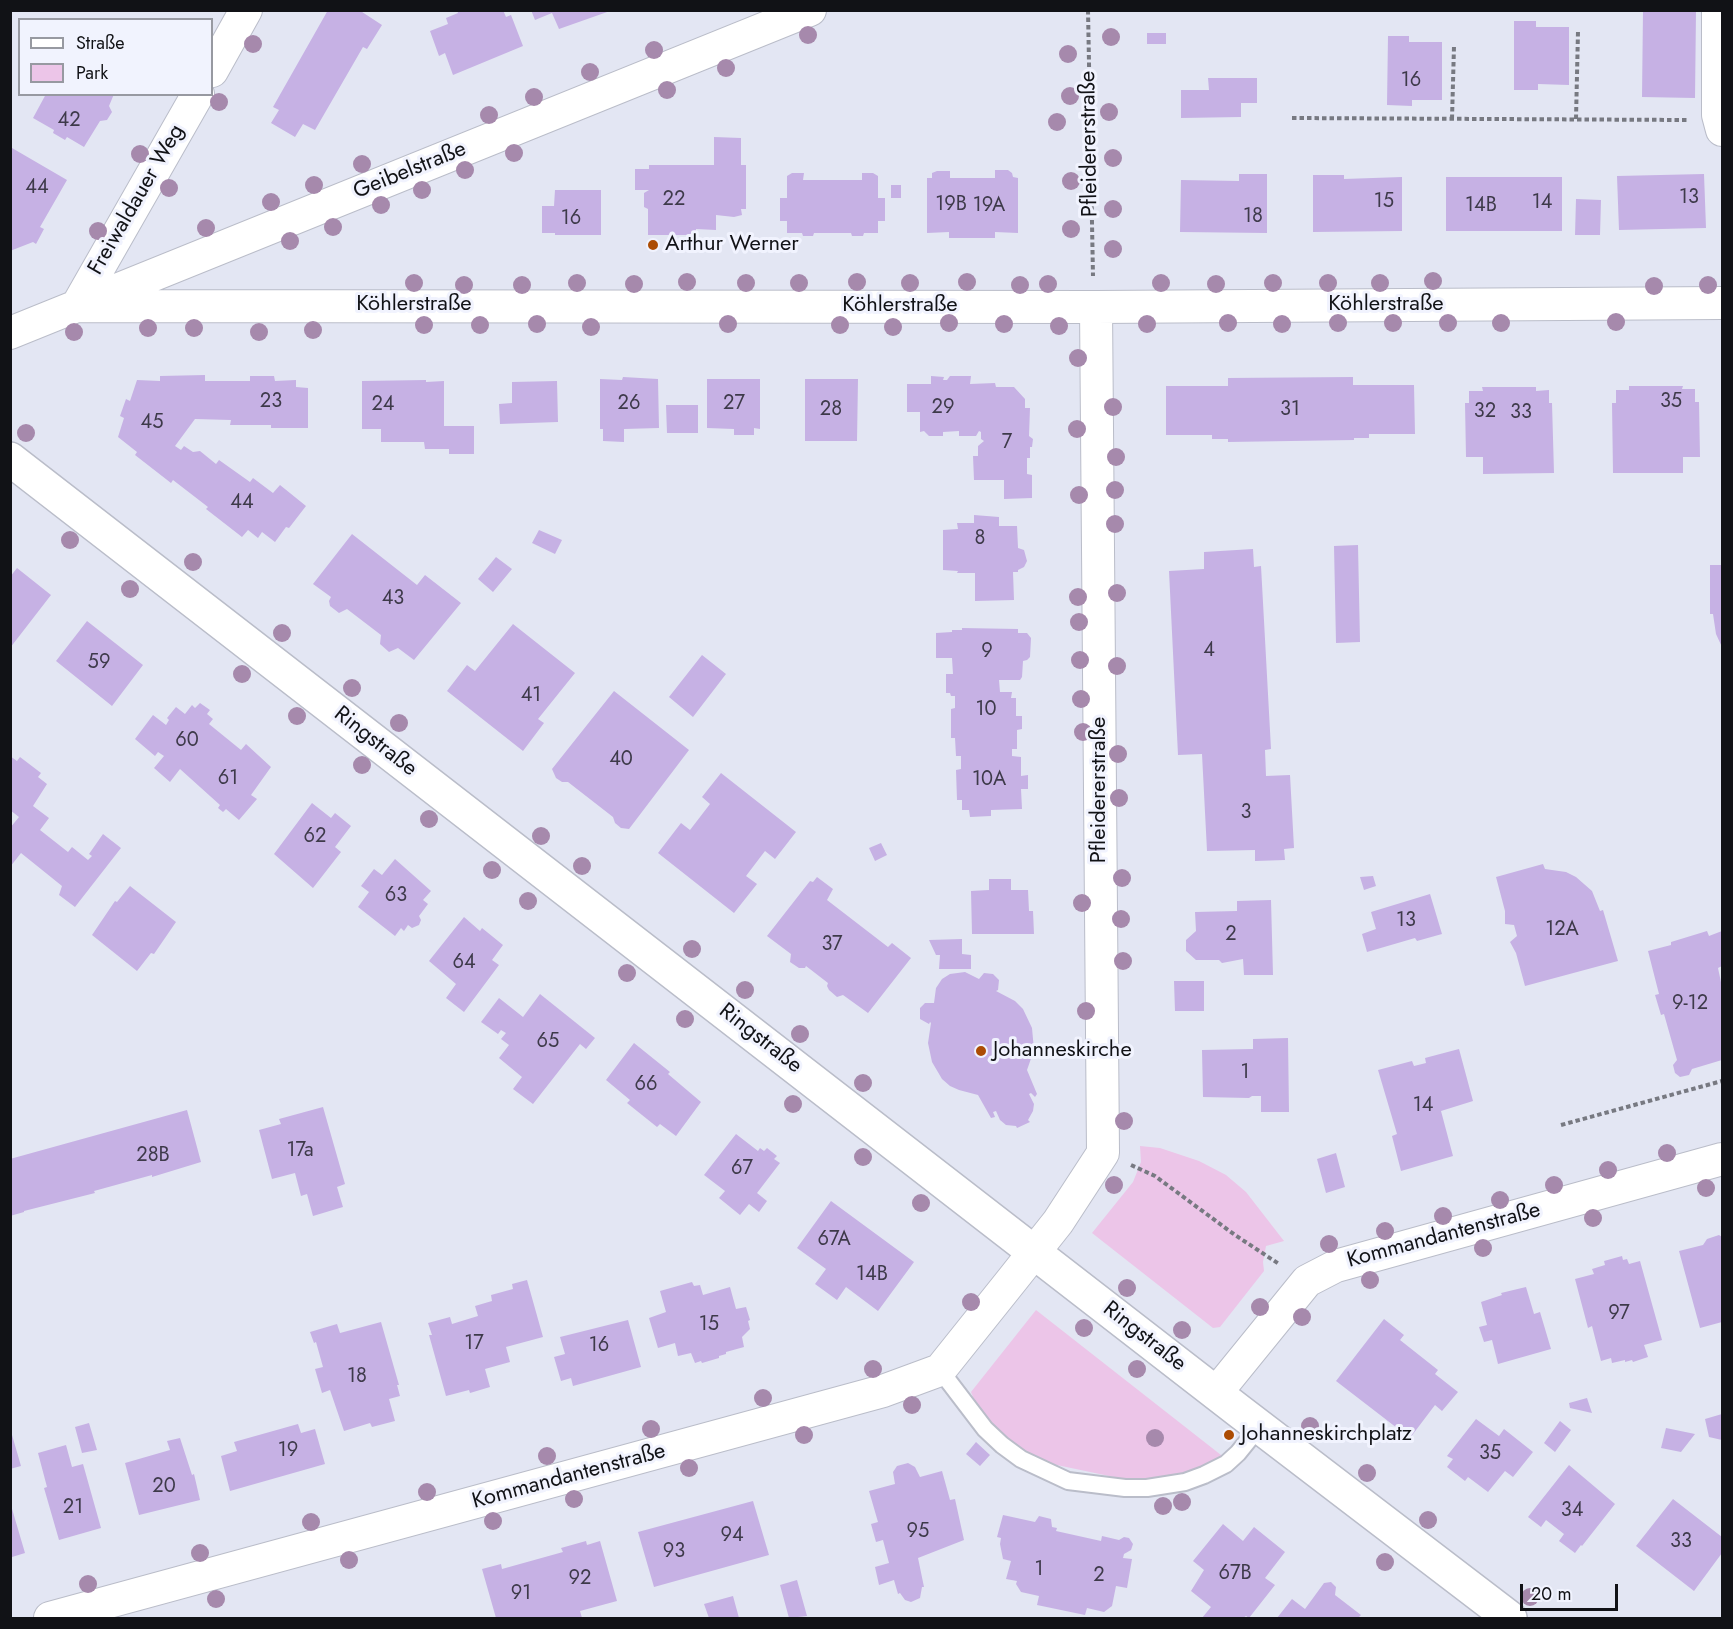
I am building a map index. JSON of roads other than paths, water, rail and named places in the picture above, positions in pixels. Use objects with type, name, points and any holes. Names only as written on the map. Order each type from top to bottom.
[{"type":"street","points":[[213,69],[246,10]]},
{"type":"street","name":"Geibelstraße","points":[[10,333],[810,10]]},
{"type":"street","points":[[1718,10],[1718,115],[1722,130]]},
{"type":"street","name":"Freiwaldauer Weg","points":[[77,306],[197,96]]},
{"type":"street","name":"Köhlerstraße","points":[[77,306],[1094,292],[1722,303]]},
{"type":"street","name":"Pfleidererstraße","points":[[1035,1252],[1103,1153],[1094,292]]},
{"type":"street","name":"Ringstraße","points":[[10,459],[1509,1618]]},
{"type":"street","name":"Kommandantenstraße","points":[[1216,1393],[1307,1281],[1336,1266],[1722,1159]]},
{"type":"street","points":[[940,1370],[1035,1252]]},
{"type":"street","name":"Kommandantenstraße","points":[[50,1618],[883,1391],[940,1370]]},
{"type":"lane","points":[[940,1370],[986,1429],[1002,1445],[1021,1459],[1068,1481],[1125,1488],[1147,1488],[1185,1482],[1226,1464],[1238,1453],[1259,1426]]},
{"type":"place","name":"Arthur Werner","points":[[653,245]]},
{"type":"place","name":"Johanneskirche","points":[[981,1051]]},
{"type":"place","name":"Johanneskirchplatz","points":[[1229,1435]]}]
